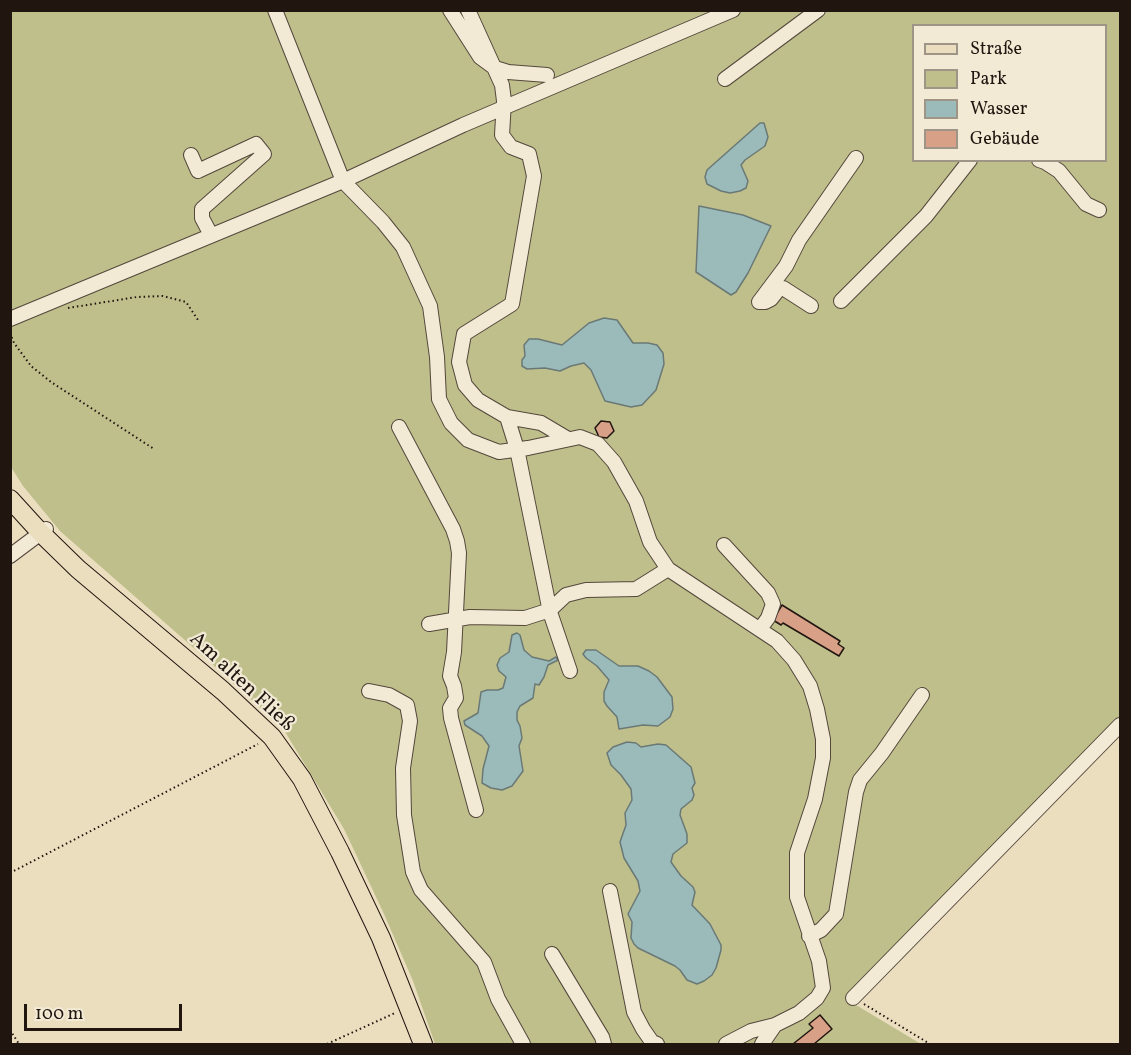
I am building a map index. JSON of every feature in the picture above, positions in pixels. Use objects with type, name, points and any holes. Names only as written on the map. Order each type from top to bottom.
[{"type":"main road","name":"Am alten Fließ","points":[[10,499],[44,531],[78,569],[223,691],[273,737],[302,779],[340,852],[381,938],[423,1044]]},
{"type":"street","points":[[275,10],[343,181],[384,222],[403,247],[417,274],[430,306],[437,357],[439,399],[451,423],[468,440],[499,452],[580,436],[598,444],[614,462],[636,501],[650,542],[668,569],[777,641],[794,660],[810,686],[818,708],[823,739],[823,758],[815,799],[804,826],[797,853],[797,897],[819,961],[823,988],[817,998],[799,1013],[775,1025],[751,1031],[726,1044]]},
{"type":"street","points":[[450,10],[480,57],[495,68],[508,72],[547,75]]},
{"type":"street","points":[[468,10],[502,85],[504,101],[502,135],[511,147],[529,154],[534,176],[512,303],[464,334],[459,362],[465,385],[478,400],[507,417],[541,423],[568,439]]},
{"type":"street","points":[[10,319],[343,181],[503,108],[733,10]]},
{"type":"street","points":[[725,80],[818,10]]},
{"type":"street","points":[[191,155],[198,171],[256,144],[264,154],[202,209],[202,218],[211,235]]},
{"type":"street","points":[[811,306],[783,288],[765,302],[759,302],[786,266],[799,240],[856,158]]},
{"type":"street","points":[[841,301],[926,216],[968,162]]},
{"type":"street","points":[[1045,162],[1059,171],[1086,204],[1099,210]]},
{"type":"street","points":[[507,417],[517,449],[550,609],[570,671]]},
{"type":"street","points":[[399,427],[453,529],[457,541],[459,553],[456,619],[450,676],[456,698],[450,708],[476,810]]},
{"type":"street","points":[[10,556],[44,531]]},
{"type":"street","points":[[724,545],[768,593],[773,604],[768,618],[760,629]]},
{"type":"street","points":[[429,624],[470,617],[525,618],[550,609],[566,595],[586,590],[636,589],[668,569]]},
{"type":"street","points":[[369,691],[389,695],[407,705],[410,722],[403,768],[404,816],[413,872],[422,890],[484,962],[498,999],[523,1044]]},
{"type":"street","points":[[809,936],[831,922],[836,914],[856,792],[860,780],[882,753],[922,695]]},
{"type":"street","points":[[853,998],[1120,725]]},
{"type":"street","points":[[610,891],[634,1012],[652,1042],[657,1044]]},
{"type":"street","points":[[552,954],[604,1044]]},
{"type":"street","points":[[762,1044],[775,1025]]},
{"type":"path","points":[[67,309],[137,297],[163,296],[186,302],[198,320]]},
{"type":"path","points":[[10,333],[14,343],[31,366],[51,382],[154,449]]},
{"type":"path","points":[[10,873],[273,737]]},
{"type":"path","points":[[853,998],[930,1044]]},
{"type":"path","points":[[327,1044],[408,1007]]},
{"type":"path","points":[[10,1030],[19,1044]]},
{"type":"green space","points":[[11,11],[1120,11],[1120,720],[846,999],[921,1044],[435,1044],[413,981],[344,829],[284,730],[60,531],[23,486],[11,467]]},
{"type":"water","points":[[760,123],[764,123],[768,137],[765,146],[741,165],[748,181],[746,188],[730,193],[707,184],[705,177],[707,170]]},
{"type":"water","points":[[699,206],[743,215],[771,226],[748,273],[736,292],[731,295],[696,272]]},
{"type":"water","points":[[604,318],[617,320],[633,343],[657,345],[663,353],[664,364],[656,390],[642,405],[631,407],[605,401],[591,370],[584,363],[560,371],[545,368],[527,369],[522,366],[525,356],[524,345],[529,339],[562,345],[589,323]]},
{"type":"water","points":[[517,633],[520,635],[524,650],[532,657],[549,661],[556,657],[558,660],[548,665],[539,685],[535,684],[533,698],[520,706],[517,712],[522,738],[519,746],[523,771],[512,786],[502,790],[482,783],[489,746],[482,736],[465,725],[464,721],[478,713],[481,692],[503,688],[506,677],[499,671],[497,665],[500,658],[509,652],[512,635]]},
{"type":"water","points":[[586,650],[596,650],[619,666],[638,666],[657,677],[672,697],[673,709],[670,717],[658,726],[643,725],[619,729],[617,717],[604,701],[604,692],[609,680],[597,666],[586,658],[583,654]]},
{"type":"water","points":[[627,742],[636,743],[641,747],[666,745],[691,767],[695,783],[692,788],[694,795],[692,800],[681,809],[680,815],[687,834],[687,843],[673,854],[671,862],[693,887],[695,892],[692,905],[710,924],[721,945],[716,968],[712,975],[697,984],[687,980],[675,966],[638,948],[631,938],[632,922],[628,914],[640,891],[638,881],[624,858],[620,842],[626,825],[625,813],[632,800],[631,789],[611,765],[607,753],[613,747]]},
{"type":"building","points":[[601,421],[610,422],[614,431],[607,438],[599,437],[595,428]]},
{"type":"building","points":[[782,605],[840,641],[838,644],[844,648],[839,656],[783,623],[781,625],[773,620]]},
{"type":"building","points":[[820,1015],[832,1029],[814,1044],[793,1044],[813,1028],[809,1024]]}]
